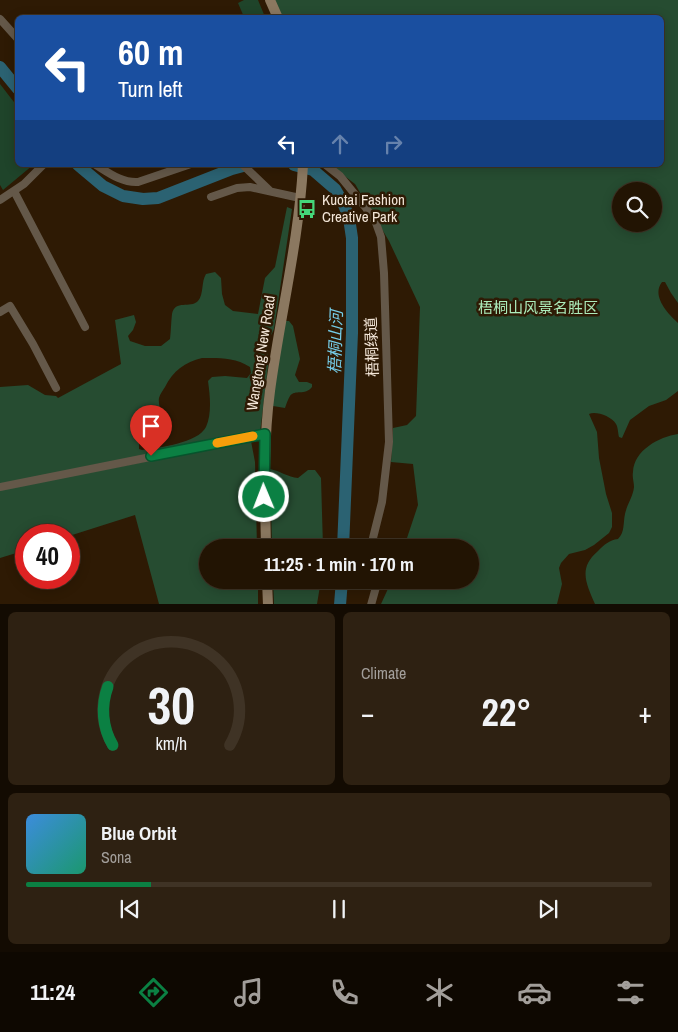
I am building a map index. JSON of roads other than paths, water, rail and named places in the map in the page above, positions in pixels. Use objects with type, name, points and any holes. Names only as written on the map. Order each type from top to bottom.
[{"type":"street","points":[[270,0],[277,15]]},
{"type":"street","points":[[0,19],[15,36]]},
{"type":"street","points":[[0,200],[24,184],[41,167]]},
{"type":"street","points":[[99,167],[117,178],[138,182],[182,167]]},
{"type":"street","points":[[245,167],[270,191]]},
{"type":"street","name":"Wangtong New Road","points":[[266,539],[265,434],[301,194],[302,167]]},
{"type":"street","name":"梧桐绿道","points":[[329,167],[340,176],[366,208],[376,223],[381,237],[384,273],[389,442],[382,502],[373,539]]},
{"type":"street","points":[[211,197],[237,188],[250,187],[301,194]]},
{"type":"street","points":[[14,190],[85,327]]},
{"type":"street","points":[[0,312],[10,306],[56,388]]},
{"type":"street","points":[[0,487],[265,434]]},
{"type":"street","points":[[267,589],[268,604]]},
{"type":"street","points":[[371,604],[375,589]]},
{"type":"waterway","name":"梧桐山河","points":[[0,67],[15,85]]},
{"type":"waterway","name":"梧桐山河","points":[[80,167],[103,186],[123,196],[143,199],[158,198],[240,167]]},
{"type":"waterway","name":"梧桐山河","points":[[302,167],[313,170],[335,189],[349,218],[352,238],[352,333],[343,539]]},
{"type":"waterway","name":"梧桐山河","points":[[340,604],[341,589]]},
{"type":"place","name":"Kuotai Fashion Creative Park","points":[[307,209]]},
{"type":"park label","name":"梧桐山风景名胜区","points":[[538,308]]}]
